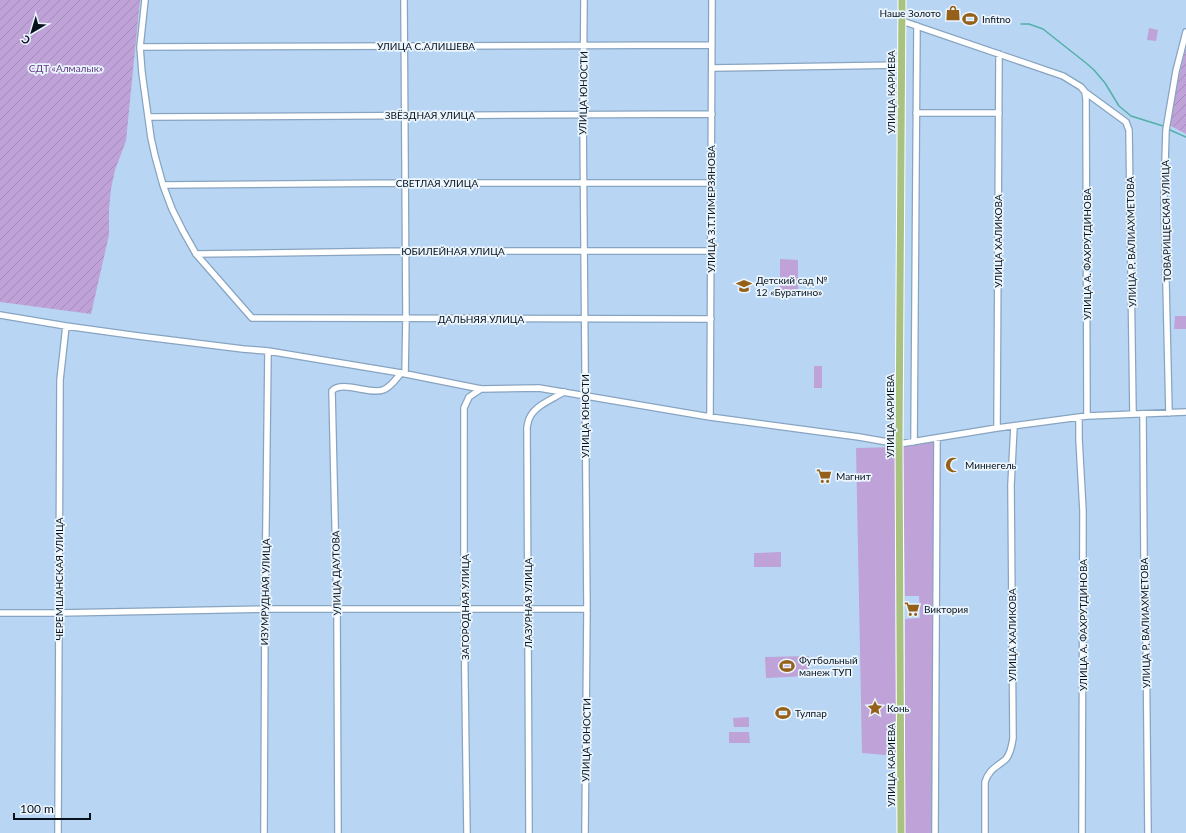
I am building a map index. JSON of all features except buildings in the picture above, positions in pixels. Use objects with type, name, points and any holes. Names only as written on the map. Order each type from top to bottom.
[{"type":"main road","name":"УЛИЦА КАРИЕВА","points":[[902,0],[899,444],[902,833]]},
{"type":"street","points":[[145,0],[140,47],[142,73],[155,156],[163,185],[172,209],[182,231],[196,254]]},
{"type":"street","points":[[403,374],[406,319],[404,0]]},
{"type":"street","name":"УЛИЦА ЮНОСТИ","points":[[584,0],[583,184],[587,610],[585,833]]},
{"type":"street","name":"УЛИЦА З.Т.ТИМЕРЗЯНОВА","points":[[710,417],[712,0]]},
{"type":"street","name":"УЛИЦА Р. ВАЛИАХМЕТОВА","points":[[902,21],[1063,76],[1081,87],[1084,92],[1126,122],[1129,130],[1133,414]]},
{"type":"street","points":[[914,442],[917,26]]},
{"type":"street","name":"ТОВАРИЩЕСКАЯ УЛИЦА","points":[[1169,412],[1164,196],[1166,130],[1175,78],[1186,32]]},
{"type":"street","name":"УЛИЦА С.АЛИШЕВА","points":[[140,47],[712,45]]},
{"type":"street","name":"УЛИЦА ХАЛИКОВА","points":[[997,428],[999,54]]},
{"type":"street","points":[[712,68],[902,65]]},
{"type":"street","name":"УЛИЦА А. ФАХРУТДИНОВА","points":[[1084,92],[1086,99],[1087,416]]},
{"type":"street","points":[[916,113],[999,113]]},
{"type":"street","name":"ЗВЁЗДНАЯ УЛИЦА","points":[[148,116],[712,114]]},
{"type":"street","name":"СВЕТЛАЯ УЛИЦА","points":[[163,185],[712,183]]},
{"type":"street","name":"ЮБИЛЕЙНАЯ УЛИЦА","points":[[196,254],[406,251],[711,250]]},
{"type":"street","name":"ДАЛЬНЯЯ УЛИЦА","points":[[196,254],[252,318],[585,320],[711,319]]},
{"type":"street","points":[[0,315],[66,326],[268,351],[481,389],[539,388],[710,417],[859,437],[899,444],[997,428],[1087,416],[1186,412]]},
{"type":"street","name":"ЧЕРЕМШАНСКАЯ УЛИЦА","points":[[58,833],[60,380],[66,326]]},
{"type":"street","name":"ИЗУМРУДНАЯ УЛИЦА","points":[[264,833],[268,351]]},
{"type":"street","name":"УЛИЦА ДАУТОВА","points":[[338,833],[337,609],[332,391],[338,387],[380,391],[389,386],[403,374]]},
{"type":"street","name":"ЗАГОРОДНАЯ УЛИЦА","points":[[467,833],[464,610],[464,408],[469,397],[481,389]]},
{"type":"street","name":"ЛАЗУРНАЯ УЛИЦА","points":[[529,833],[527,426],[534,411],[564,392]]},
{"type":"street","name":"УЛИЦА Р. ВАЛИАХМЕТОВА","points":[[1143,414],[1148,833]]},
{"type":"street","name":"УЛИЦА А. ФАХРУТДИНОВА","points":[[1079,418],[1083,511],[1082,833]]},
{"type":"street","name":"УЛИЦА ХАЛИКОВА","points":[[985,833],[985,782],[990,772],[1006,758],[1010,752],[1013,738],[1011,485],[1014,426]]},
{"type":"street","points":[[935,833],[937,438]]},
{"type":"street","points":[[0,613],[265,609],[587,610]]},
{"type":"green space","name":"СДТ «Алмалык»","points":[[0,0],[140,0],[126,141],[115,170],[111,189],[109,235],[91,314],[0,302]]},
{"type":"green space","points":[[1149,28],[1158,30],[1156,41],[1147,40]]},
{"type":"green space","points":[[1186,46],[1186,134],[1169,125]]},
{"type":"green space","points":[[780,259],[798,260],[798,293],[780,293]]},
{"type":"green space","points":[[1175,316],[1186,316],[1186,329],[1174,329]]},
{"type":"green space","points":[[814,366],[822,366],[822,388],[814,388]]},
{"type":"green space","points":[[933,441],[932,608],[934,833],[905,833],[905,619],[920,618],[919,596],[905,596],[903,447]]},
{"type":"green space","points":[[895,447],[896,756],[862,753],[856,448]]},
{"type":"green space","points":[[781,552],[781,567],[754,567],[754,553]]},
{"type":"green space","name":"Футбольный манеж ТУП","points":[[809,656],[808,676],[766,678],[765,657]]},
{"type":"green space","points":[[749,717],[749,727],[734,727],[733,718]]},
{"type":"green space","points":[[729,732],[749,732],[750,743],[729,743]]},
{"type":"waterway","points":[[1021,24],[1029,24],[1043,29],[1086,63],[1105,83],[1119,106],[1131,116],[1163,126]]},
{"type":"waterway","points":[[1170,130],[1186,137]]},
{"type":"place","name":"Наше Золото","points":[[953,13]]},
{"type":"place","name":"Infitno","points":[[970,19]]},
{"type":"place","name":"Детский сад № 12 «Буратино»","points":[[744,286]]},
{"type":"place","name":"Миннегель","points":[[953,465]]},
{"type":"place","name":"Магнит","points":[[824,476]]},
{"type":"place","name":"Виктория","points":[[912,609]]},
{"type":"place","name":"Футбольный манеж ТУП","points":[[787,666]]},
{"type":"place","name":"Конь","points":[[875,708]]},
{"type":"place","name":"Тулпар","points":[[783,713]]}]
